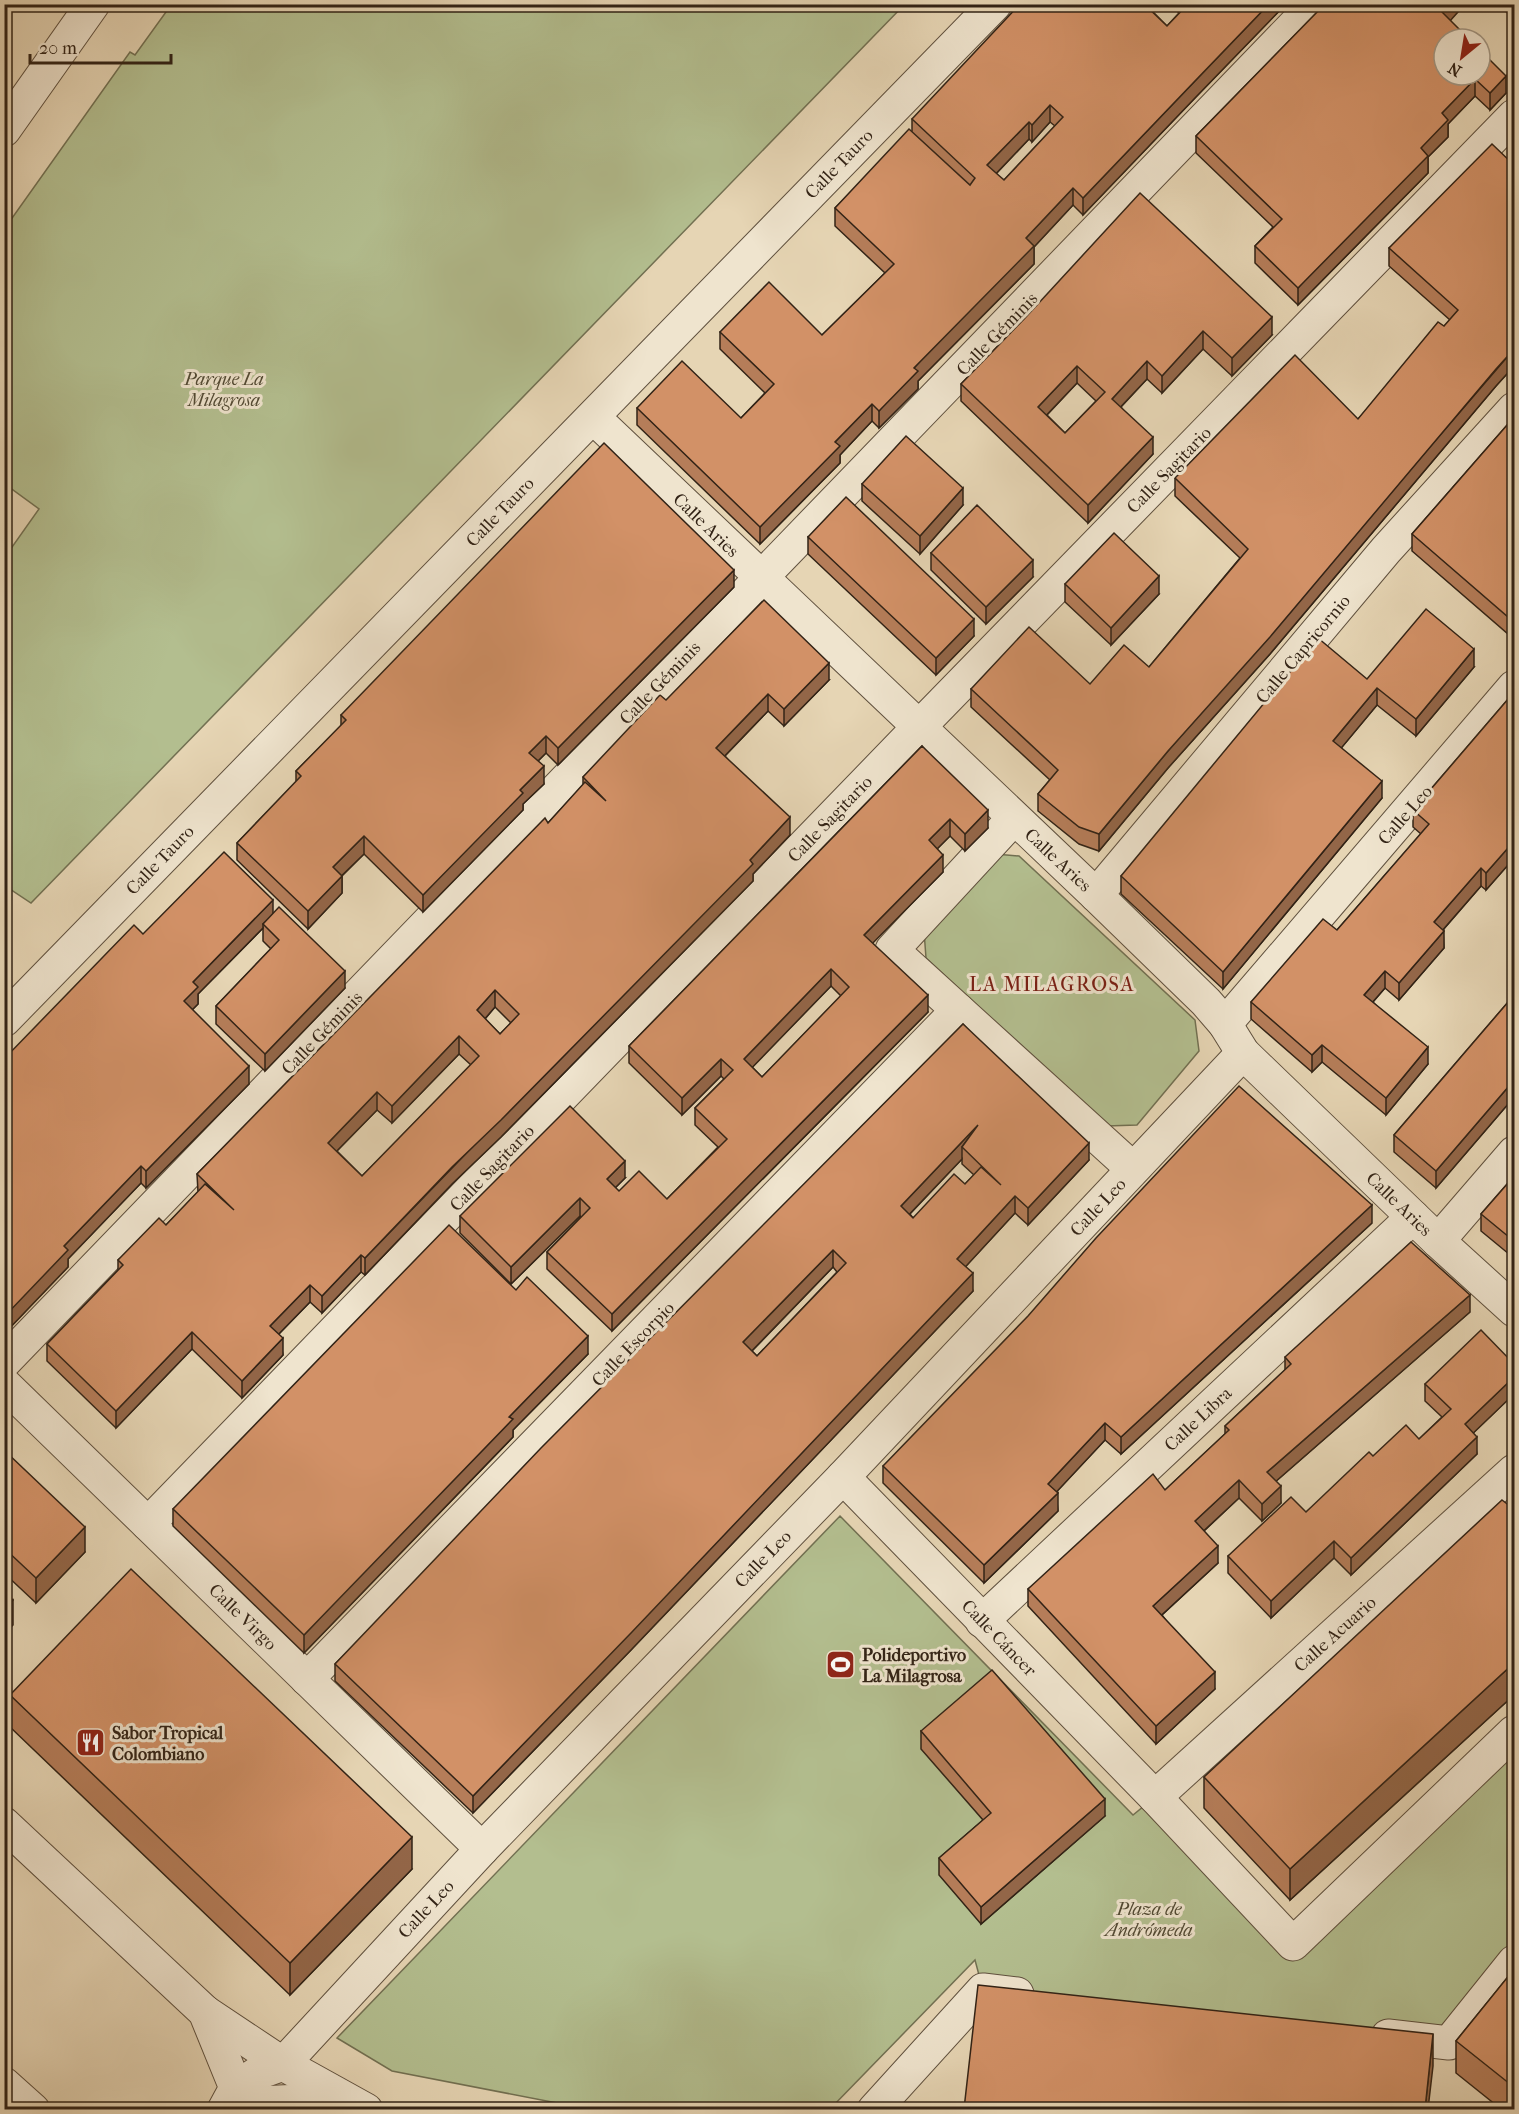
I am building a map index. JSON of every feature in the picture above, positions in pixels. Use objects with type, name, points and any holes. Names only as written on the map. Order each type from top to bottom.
[{"type":"street","points":[[4,129],[93,4]]},
{"type":"street","name":"Calle Tauro","points":[[4,1020],[994,4]]},
{"type":"street","name":"Calle Géminis","points":[[4,1362],[1315,4]]},
{"type":"street","name":"Calle Sagitario","points":[[148,1524],[919,727],[1508,135]]},
{"type":"street","name":"Calle Capricornio","points":[[1096,895],[1386,550],[1515,409]]},
{"type":"street","name":"Calle Aries","points":[[593,417],[1096,895],[1206,1002],[1225,1024],[1243,1053],[1438,1241],[1515,1310]]},
{"type":"street","name":"Calle Leo","points":[[1225,1024],[1515,687]]},
{"type":"street","points":[[1014,818],[892,950],[1133,1169]]},
{"type":"street","name":"Calle Escorpio","points":[[307,1679],[958,1010]]},
{"type":"street","name":"Calle Leo","points":[[283,2064],[482,1849],[843,1477],[1243,1053]]},
{"type":"street","points":[[1438,1241],[1515,1153]]},
{"type":"street","name":"Calle Libra","points":[[982,1621],[1413,1217]]},
{"type":"street","name":"Calle Virgo","points":[[4,1384],[482,1849]]},
{"type":"street","name":"Calle Acuario","points":[[1155,1797],[1515,1470]]},
{"type":"street","name":"Calle Cáncer","points":[[843,1477],[1155,1797]]},
{"type":"street","points":[[1489,1493],[1515,1513]]},
{"type":"street","points":[[1155,1797],[1293,1944],[1515,1732]]},
{"type":"street","points":[[4,1824],[205,2012],[283,2064],[362,2108]]},
{"type":"street","points":[[1356,2032],[1449,2043],[1515,1962]]},
{"type":"street","points":[[874,2109],[983,1990],[1041,1997]]},
{"type":"street","points":[[205,2012],[229,2102]]},
{"type":"street","points":[[229,2102],[258,2073],[283,2064]]},
{"type":"street","points":[[4,2084],[33,2109]]},
{"type":"street","points":[[229,2102],[305,2100],[362,2108]]},
{"type":"green space","name":"Parque La Milagrosa","points":[[171,5],[904,5],[31,903],[4,885],[5,557],[39,509],[5,484],[5,228],[130,52],[135,55]]},
{"type":"green space","points":[[995,854],[1019,856],[1195,1020],[1199,1051],[1137,1125],[1106,1126],[926,958],[924,931]]},
{"type":"green space","name":"Polideportivo La Milagrosa","points":[[840,1516],[1133,1815],[1155,1797],[1293,1943],[1514,1732],[1514,1962],[1449,2043],[983,1990],[975,1960],[830,2109],[588,2109],[392,2071],[337,2038]]},
{"type":"building","points":[[1020,4],[1144,4],[1167,26],[1188,4],[1269,4],[1083,198],[1073,188],[1026,238],[1034,246],[914,368],[918,371],[879,411],[872,404],[835,442],[840,446],[760,527],[637,408],[682,361],[741,418],[774,384],[720,332],[769,282],[822,335],[894,264],[835,208],[909,129],[970,185],[975,178],[912,119]],"holes":[[[1050,105],[1063,117],[1004,180],[987,165],[1029,122],[1032,125]]]},
{"type":"building","points":[[1325,4],[1449,4],[1442,12],[1457,27],[1432,27],[1432,87],[1467,87],[1442,113],[1448,120],[1421,148],[1428,156],[1298,288],[1255,246],[1282,219],[1196,136]]},
{"type":"building","points":[[1492,62],[1506,76],[1490,93],[1484,87],[1492,87]]},
{"type":"building","points":[[1492,144],[1515,166],[1515,348],[1270,637],[1168,751],[1099,834],[1079,827],[1038,794],[1058,770],[971,689],[1029,627],[1090,684],[1124,645],[1149,667],[1248,549],[1175,478],[1295,355],[1358,419],[1438,322],[1444,326],[1458,310],[1389,248]]},
{"type":"building","points":[[1140,193],[1272,317],[1232,358],[1203,331],[1162,376],[1147,361],[1112,399],[1153,437],[1088,505],[961,384]],"holes":[[[1077,366],[1105,392],[1065,433],[1038,407]]]},
{"type":"building","points":[[1515,416],[1515,623],[1412,534]]},
{"type":"building","points":[[906,436],[963,488],[920,536],[862,484]]},
{"type":"building","points":[[604,443],[734,570],[558,748],[546,736],[529,753],[544,766],[520,790],[523,793],[423,895],[364,836],[333,867],[342,876],[308,911],[237,843],[301,776],[296,771],[346,720],[341,715]]},
{"type":"building","points":[[846,497],[974,619],[936,658],[808,537]]},
{"type":"building","points":[[977,505],[1033,560],[986,607],[931,553]]},
{"type":"building","points":[[1114,533],[1159,576],[1111,628],[1065,584]]},
{"type":"building","points":[[764,600],[829,663],[784,709],[768,694],[716,748],[790,817],[750,860],[753,864],[452,1167],[365,1258],[361,1255],[322,1296],[310,1285],[270,1326],[283,1338],[242,1381],[192,1332],[116,1411],[47,1344],[123,1265],[118,1260],[159,1218],[166,1225],[205,1184],[234,1210],[197,1174],[545,818],[548,823],[585,782],[606,801],[583,777],[660,695],[666,700]],"holes":[[[495,990],[519,1014],[500,1034],[477,1010]],[[459,1036],[479,1056],[362,1176],[328,1143],[377,1092],[392,1106]]]},
{"type":"building","points":[[1426,609],[1474,649],[1416,719],[1377,688],[1333,741],[1382,781],[1223,972],[1121,876],[1318,638],[1367,679]]},
{"type":"building","points":[[1515,691],[1515,840],[1486,873],[1481,868],[1434,922],[1444,931],[1399,983],[1385,971],[1364,995],[1428,1047],[1386,1098],[1322,1045],[1312,1055],[1251,1002],[1323,919],[1337,930],[1429,824],[1413,810]]},
{"type":"building","points":[[922,746],[988,810],[965,834],[950,819],[929,840],[943,855],[864,935],[928,995],[612,1314],[547,1252],[590,1208],[580,1198],[511,1267],[460,1216],[570,1106],[625,1161],[607,1179],[619,1191],[639,1171],[667,1199],[727,1139],[695,1108],[733,1070],[721,1059],[682,1098],[629,1046]],"holes":[[[831,969],[849,987],[762,1077],[744,1059]]]},
{"type":"building","points":[[224,852],[273,900],[193,982],[198,987],[184,1001],[249,1066],[146,1171],[141,1166],[64,1246],[68,1250],[4,1317],[4,1059],[134,925],[143,934]]},
{"type":"building","points":[[279,907],[345,971],[265,1054],[216,1006],[279,940],[263,924]]},
{"type":"building","points":[[1515,994],[1515,1079],[1436,1171],[1394,1135]]},
{"type":"building","points":[[963,1024],[1089,1143],[1028,1208],[1015,1196],[957,1259],[973,1273],[473,1796],[335,1664],[541,1448]],"holes":[[[978,1125],[962,1147],[1001,1185],[981,1167],[965,1184],[954,1174],[913,1218],[901,1206]],[[833,1250],[846,1263],[757,1356],[743,1342]]]},
{"type":"building","points":[[1239,1086],[1372,1205],[1121,1437],[1105,1423],[1048,1484],[1058,1493],[984,1565],[883,1466],[1028,1316],[1096,1238]]},
{"type":"building","points":[[1515,1175],[1515,1242],[1481,1214]]},
{"type":"building","points":[[449,1225],[516,1290],[527,1277],[588,1336],[509,1417],[513,1419],[304,1635],[173,1509]]},
{"type":"building","points":[[1411,1242],[1470,1295],[1267,1472],[1281,1486],[1262,1504],[1239,1480],[1195,1521],[1218,1546],[1153,1606],[1215,1672],[1156,1726],[1028,1589],[1153,1474],[1165,1490],[1229,1430],[1225,1426],[1291,1364],[1285,1357]]},
{"type":"building","points":[[1481,1330],[1515,1365],[1515,1376],[1465,1424],[1477,1437],[1351,1558],[1334,1541],[1271,1601],[1228,1556],[1291,1497],[1306,1512],[1369,1452],[1373,1456],[1406,1425],[1419,1439],[1451,1409],[1425,1384]]},
{"type":"building","points":[[4,1450],[85,1527],[36,1578],[4,1548]]},
{"type":"building","points":[[1502,1500],[1515,1510],[1515,1662],[1290,1869],[1204,1777]]},
{"type":"building","points":[[131,1569],[412,1837],[290,1963],[10,1695]]},
{"type":"building","points":[[4,1592],[13,1600],[4,1609]]},
{"type":"building","points":[[992,1670],[1105,1799],[981,1907],[939,1858],[991,1813],[921,1731]]},
{"type":"building","points":[[1515,1968],[1515,2088],[1456,2041]]},
{"type":"building","points":[[978,1985],[1433,2034],[1425,2109],[964,2109]]},
{"type":"place","name":"Polideportivo La Milagrosa","points":[[841,1665]]},
{"type":"place","name":"Sabor Tropical Colombiano","points":[[91,1743]]},
{"type":"district","name":"LA MILAGROSA","points":[[1052,984]]},
{"type":"park label","name":"Plaza de Andrómeda","points":[[1149,1919]]}]
